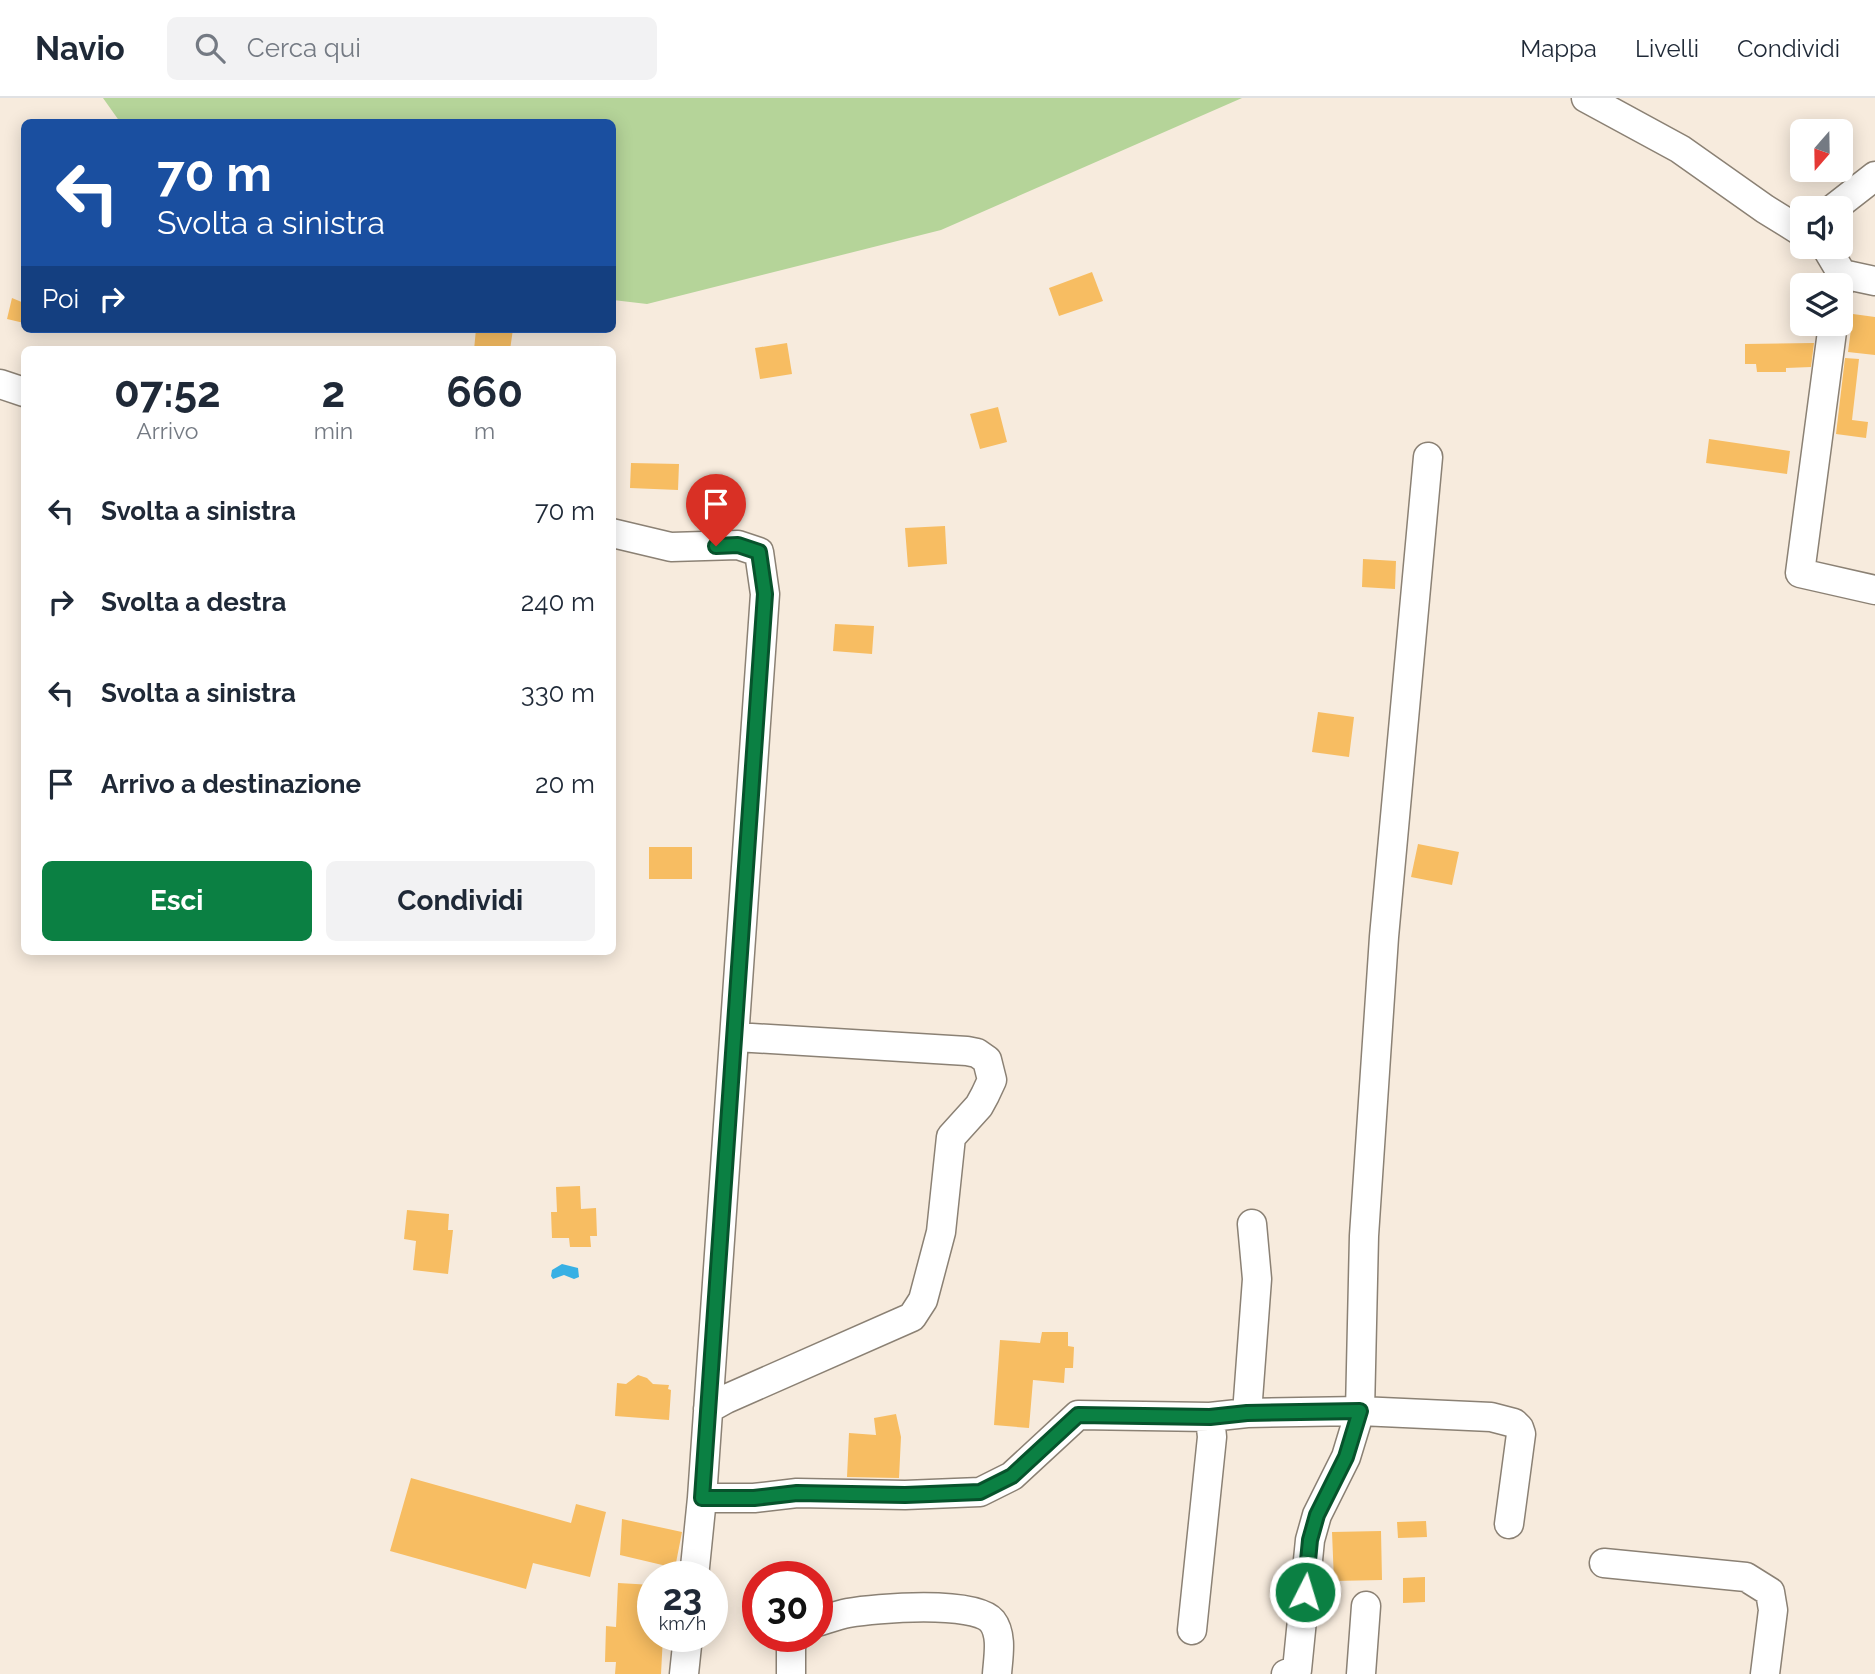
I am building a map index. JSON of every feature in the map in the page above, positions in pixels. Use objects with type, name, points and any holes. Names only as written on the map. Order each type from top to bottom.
[{"type":"street","points":[[1586,98],[1680,149],[1790,225]]},
{"type":"street","points":[[1850,196],[1875,176]]},
{"type":"street","points":[[1853,280],[1875,281]]},
{"type":"street","points":[[1831,336],[1800,573],[1875,590]]},
{"type":"street","points":[[0,384],[21,391]]},
{"type":"street","points":[[1286,1674],[1297,1670],[1313,1527],[1346,1457],[1360,1411],[1364,1236],[1384,937],[1428,457]]},
{"type":"street","points":[[616,534],[671,547],[738,545],[759,552],[765,594],[736,1037],[696,1561]]},
{"type":"street","points":[[708,1409],[912,1317],[923,1300],[941,1232],[951,1137],[979,1106],[992,1080],[987,1060],[977,1053],[967,1051],[736,1037]]},
{"type":"street","points":[[1247,1413],[1257,1279],[1252,1224]]},
{"type":"street","points":[[702,1498],[754,1498],[797,1493],[905,1495],[980,1492],[1012,1476],[1078,1415],[1210,1417],[1247,1413],[1360,1411],[1491,1417],[1514,1423],[1521,1434],[1509,1524]]},
{"type":"street","points":[[1192,1630],[1212,1437],[1210,1417]]},
{"type":"street","points":[[1604,1563],[1746,1577],[1760,1585],[1770,1592],[1773,1610],[1765,1674]]},
{"type":"street","points":[[1361,1674],[1366,1606]]},
{"type":"street","points":[[833,1617],[847,1613],[896,1609],[967,1610],[989,1618],[997,1629],[997,1674]]},
{"type":"street","points":[[684,1674],[686,1652]]},
{"type":"street","points":[[791,1652],[791,1674]]},
{"type":"green space","points":[[103,98],[1242,98],[941,230],[647,304],[616,300],[616,119],[118,119]]},
{"type":"water","points":[[562,1264],[578,1268],[579,1277],[574,1279],[564,1275],[553,1279],[552,1270]]},
{"type":"building","points":[[1092,272],[1103,301],[1059,316],[1049,288]]},
{"type":"building","points":[[12,298],[21,302],[21,322],[7,319]]},
{"type":"building","points":[[1853,314],[1875,317],[1875,355],[1848,352],[1850,336],[1853,336]]},
{"type":"building","points":[[476,333],[512,333],[511,346],[474,346]]},
{"type":"building","points":[[787,343],[792,374],[760,379],[755,348]]},
{"type":"building","points":[[1814,343],[1811,367],[1786,368],[1786,372],[1757,372],[1756,364],[1745,364],[1745,344]]},
{"type":"building","points":[[1845,358],[1859,359],[1852,420],[1868,422],[1866,438],[1836,434]]},
{"type":"building","points":[[998,407],[1007,442],[980,449],[970,414]]},
{"type":"building","points":[[1709,439],[1790,451],[1787,474],[1706,463]]},
{"type":"building","points":[[631,463],[679,464],[678,490],[630,488]]},
{"type":"building","points":[[945,526],[947,564],[908,567],[905,528]]},
{"type":"building","points":[[1363,559],[1396,561],[1395,589],[1362,587]]},
{"type":"building","points":[[835,624],[874,626],[872,654],[833,651]]},
{"type":"building","points":[[1318,712],[1354,717],[1349,757],[1312,752]]},
{"type":"building","points":[[1418,844],[1459,852],[1452,885],[1411,877]]},
{"type":"building","points":[[649,847],[692,847],[692,879],[649,879]]},
{"type":"building","points":[[580,1186],[581,1209],[596,1208],[597,1236],[590,1236],[591,1247],[570,1247],[569,1238],[552,1238],[551,1212],[557,1212],[556,1187]]},
{"type":"building","points":[[407,1210],[449,1214],[448,1230],[453,1230],[448,1274],[413,1270],[416,1241],[404,1239]]},
{"type":"building","points":[[1042,1332],[1068,1332],[1068,1346],[1074,1347],[1073,1368],[1065,1368],[1064,1383],[1033,1380],[1029,1428],[994,1425],[1000,1340],[1040,1343]]},
{"type":"building","points":[[638,1375],[653,1384],[669,1385],[669,1420],[615,1416],[617,1383],[626,1384]]},
{"type":"building","points":[[896,1414],[901,1437],[899,1478],[847,1477],[849,1433],[876,1435],[874,1418]]},
{"type":"building","points":[[411,1478],[571,1523],[576,1504],[606,1512],[590,1577],[533,1563],[526,1589],[390,1551]]},
{"type":"building","points":[[622,1519],[682,1532],[676,1561],[645,1561],[620,1555]]},
{"type":"building","points":[[1426,1521],[1427,1537],[1398,1538],[1397,1522]]},
{"type":"building","points":[[1381,1531],[1382,1580],[1334,1581],[1332,1532]]},
{"type":"building","points":[[1425,1577],[1425,1602],[1403,1603],[1403,1578]]},
{"type":"building","points":[[618,1583],[637,1584],[637,1652],[662,1652],[661,1674],[615,1674],[616,1662],[605,1662],[606,1626],[616,1627]]},
{"type":"route","points":[[716,546],[738,545],[759,552],[765,594],[702,1498],[754,1498],[797,1493],[905,1495],[980,1492],[1012,1476],[1078,1415],[1210,1417],[1247,1413],[1360,1411],[1346,1457],[1317,1515],[1310,1540],[1305,1592]]}]
